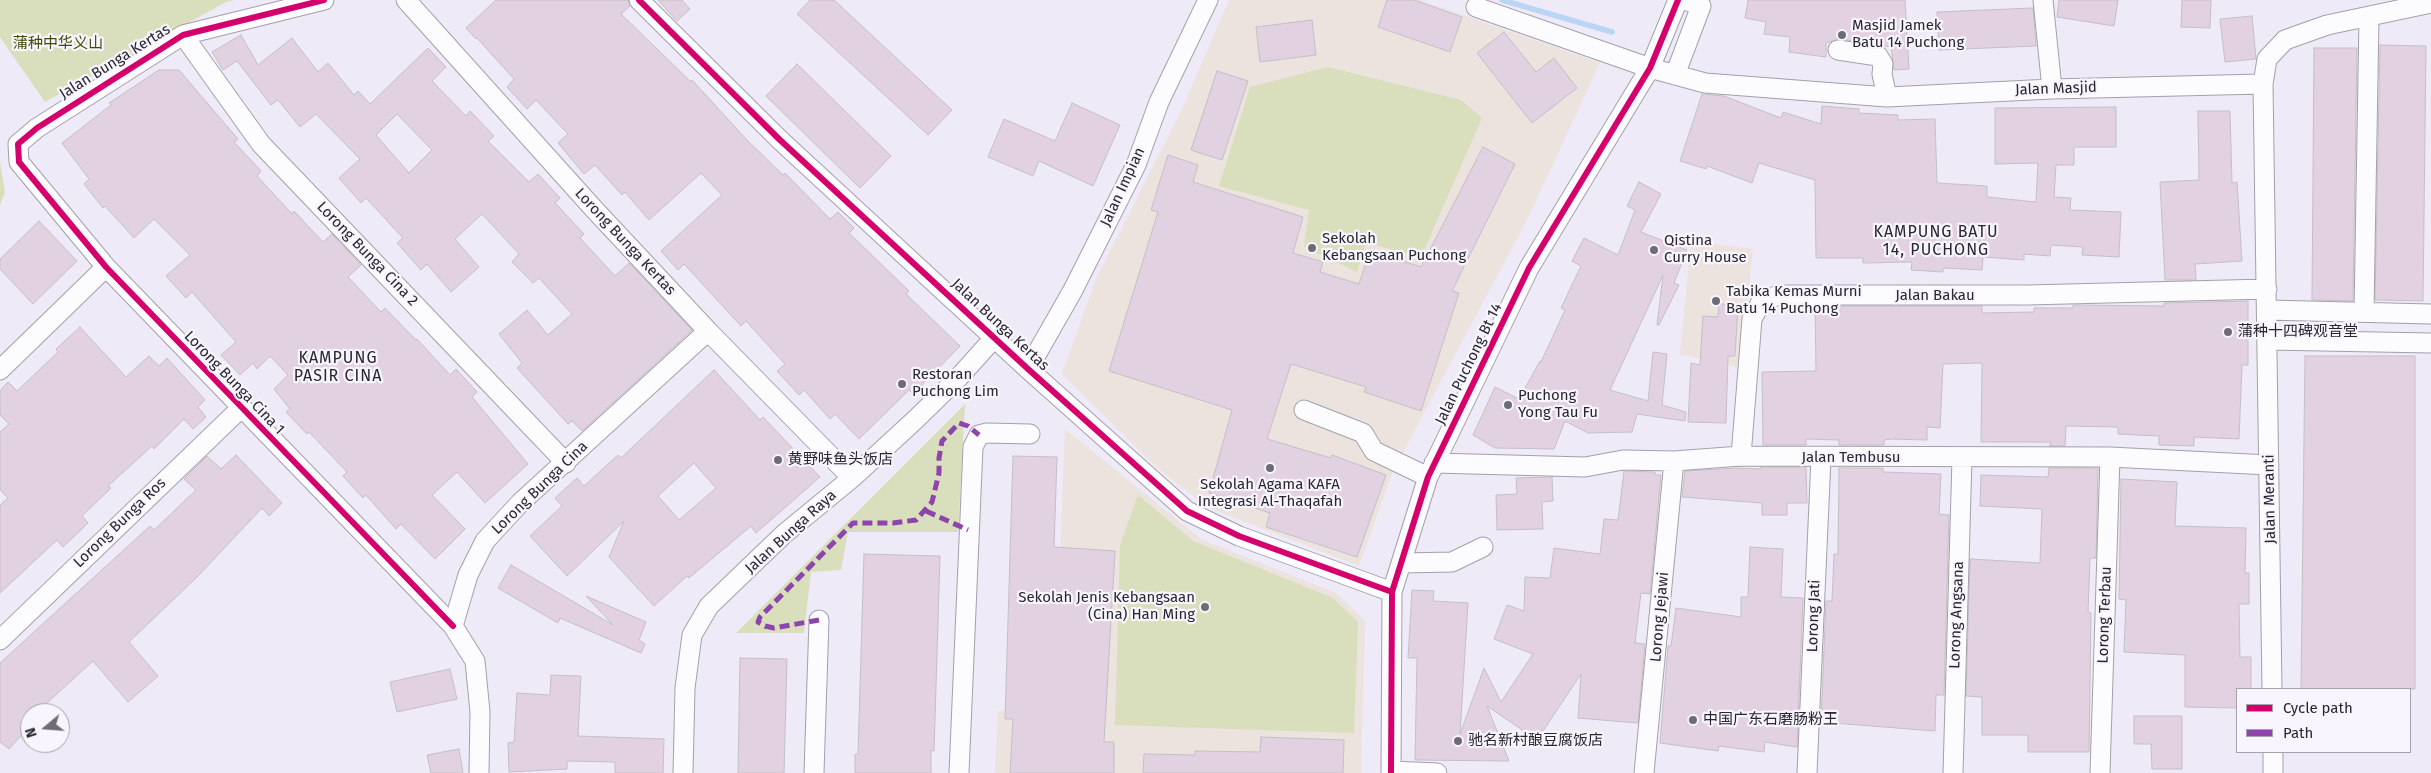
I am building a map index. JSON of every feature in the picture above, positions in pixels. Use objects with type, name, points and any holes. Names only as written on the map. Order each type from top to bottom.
[{"type":"street","name":"Jalan Bunga Kertas","points":[[18,144],[36,128],[67,107],[183,35],[324,0]]},
{"type":"street","name":"Lorong Bunga Kertas","points":[[406,0],[593,208],[708,331],[852,478]]},
{"type":"street","name":"Jalan Bunga Kertas","points":[[639,0],[780,140],[995,336],[1028,370],[1187,511],[1239,536],[1392,592]]},
{"type":"street","name":"Jalan Impian","points":[[1028,370],[1073,290],[1136,165],[1159,102],[1208,0]]},
{"type":"street","name":"Jalan Puchong Bt 14","points":[[1391,772],[1392,592],[1431,470],[1529,268],[1650,68],[1678,0]]},
{"type":"street","points":[[1675,75],[1701,6],[1685,0]]},
{"type":"street","points":[[2043,0],[2052,89]]},
{"type":"street","points":[[2263,84],[2267,59],[2285,40],[2327,25],[2431,3]]},
{"type":"street","name":"Jalan Masjid","points":[[1476,7],[1650,68],[1704,83],[1887,97],[2052,89],[2263,84]]},
{"type":"street","points":[[2364,312],[2369,16]]},
{"type":"street","name":"Lorong Bunga Cina 2","points":[[183,35],[261,144],[566,463]]},
{"type":"street","points":[[1838,50],[1878,56],[1883,64],[1882,74],[1887,97]]},
{"type":"street","name":"Jalan Meranti","points":[[2263,84],[2268,310],[2272,688]]},
{"type":"street","name":"Lorong Bunga Cina 1","points":[[18,144],[19,162],[24,169],[106,267],[453,626]]},
{"type":"street","points":[[0,370],[106,267]]},
{"type":"street","name":"Jalan Bakau","points":[[1741,456],[1752,319],[1762,300],[1780,295],[2027,295],[2267,289]]},
{"type":"street","points":[[2268,310],[2431,314]]},
{"type":"street","name":"Lorong Bunga Cina","points":[[453,626],[468,575],[484,541],[520,503],[566,463],[708,331]]},
{"type":"street","name":"Jalan Bunga Raya","points":[[683,773],[685,688],[692,635],[709,606],[784,534],[852,478],[959,377],[995,336]]},
{"type":"street","points":[[2268,340],[2431,343]]},
{"type":"street","name":"Lorong Bunga Ros","points":[[0,640],[241,408]]},
{"type":"street","points":[[1304,410],[1363,433],[1374,451],[1431,470]]},
{"type":"street","points":[[959,773],[973,447],[979,436],[986,433],[1030,434]]},
{"type":"street","name":"Jalan Tembusu","points":[[1431,470],[1585,467],[1623,460],[1674,461],[1741,456],[1821,458],[2110,458],[2269,465]]},
{"type":"street","name":"Lorong Jati","points":[[1807,773],[1821,458]]},
{"type":"street","name":"Lorong Angsana","points":[[1953,773],[1962,458]]},
{"type":"street","name":"Lorong Terbau","points":[[2100,773],[2110,458]]},
{"type":"street","name":"Lorong Jejawi","points":[[1644,773],[1674,461]]},
{"type":"street","points":[[1402,563],[1452,562],[1483,547]]},
{"type":"street","points":[[814,773],[819,620]]},
{"type":"street","points":[[453,626],[475,661],[480,712],[479,773]]},
{"type":"street","points":[[2273,753],[2273,773]]},
{"type":"street","points":[[1391,772],[1436,773]]},
{"type":"shaded area","name":"Sekolah Kebangsaan Puchong","points":[[1229,0],[1420,0],[1600,63],[1528,218],[1393,471],[1359,566],[1207,507],[1154,465],[1062,374],[1096,279],[1182,109]]},
{"type":"shaded area","name":"Tabika Kemas Murni Batu 14 Puchong","points":[[1691,241],[1753,249],[1740,368],[1680,354]]},
{"type":"shaded area","name":"Sekolah Jenis Kebangsaan (Cina) Han Ming","points":[[1065,429],[1201,539],[1336,593],[1365,621],[1361,773],[995,773],[998,711],[1054,710]]},
{"type":"green space","name":"蒲种中华义山","points":[[0,0],[234,0],[226,2],[45,102],[0,37]]},
{"type":"green space","points":[[1328,67],[1461,100],[1482,118],[1421,257],[1366,243],[1357,272],[1304,247],[1309,210],[1219,186],[1250,87]]},
{"type":"green space","points":[[0,162],[5,192],[0,205]]},
{"type":"green space","points":[[965,404],[958,532],[848,532],[841,570],[811,572],[804,633],[736,633]]},
{"type":"green space","points":[[1138,495],[1193,541],[1333,598],[1358,622],[1354,733],[1115,725],[1120,545]]},
{"type":"building","points":[[496,0],[628,0],[630,6],[621,14],[691,82],[692,80],[747,140],[783,175],[785,173],[830,219],[838,212],[854,228],[849,233],[909,291],[906,294],[960,346],[913,394],[909,390],[859,439],[835,414],[830,419],[804,390],[799,395],[777,371],[785,364],[746,321],[741,326],[684,264],[678,270],[661,251],[722,195],[701,173],[649,220],[625,192],[622,195],[595,165],[584,174],[558,143],[568,134],[536,100],[527,109],[507,87],[514,79],[466,28]]},
{"type":"building","points":[[658,0],[682,0],[690,9],[677,21]]},
{"type":"building","points":[[810,0],[834,0],[952,110],[928,135],[797,14]]},
{"type":"building","points":[[1387,0],[1414,0],[1462,17],[1450,52],[1378,27]]},
{"type":"building","name":"Masjid Jamek Batu 14 Puchong","points":[[1748,0],[1905,0],[1909,69],[1894,70],[1891,47],[1840,39],[1826,43],[1826,57],[1789,52],[1790,37],[1764,34],[1766,22],[1745,18]]},
{"type":"building","points":[[2059,0],[2118,0],[2114,26],[2057,17]]},
{"type":"building","points":[[2182,0],[2211,0],[2210,28],[2181,27]]},
{"type":"building","points":[[2033,8],[2036,46],[1939,50],[1937,12]]},
{"type":"building","points":[[2252,16],[2256,59],[2225,62],[2220,19]]},
{"type":"building","points":[[1312,20],[1316,55],[1260,62],[1256,27]]},
{"type":"building","points":[[1504,32],[1536,72],[1554,58],[1577,88],[1532,123],[1477,53]]},
{"type":"building","points":[[241,35],[258,65],[292,38],[318,72],[328,63],[354,95],[358,91],[370,104],[428,48],[446,67],[432,81],[466,116],[470,111],[494,136],[488,141],[529,182],[538,174],[560,198],[555,203],[584,234],[580,238],[615,276],[629,263],[692,330],[582,431],[572,421],[568,424],[517,368],[522,363],[499,334],[527,310],[548,335],[572,314],[539,278],[533,283],[512,262],[519,254],[482,214],[455,239],[479,267],[451,292],[427,264],[421,270],[397,243],[403,238],[366,198],[361,203],[339,178],[360,159],[316,114],[300,127],[278,100],[271,105],[237,61],[223,70],[212,52]],"holes":[[[397,114],[432,150],[409,173],[376,135]]]},
{"type":"building","points":[[2380,45],[2426,46],[2423,301],[2375,300]]},
{"type":"building","points":[[2314,48],[2357,48],[2353,301],[2312,300]]},
{"type":"building","points":[[797,64],[891,156],[860,188],[766,96]]},
{"type":"building","points":[[159,70],[179,70],[238,139],[234,142],[261,171],[257,176],[292,214],[294,211],[323,242],[332,234],[361,265],[348,277],[381,312],[385,308],[450,375],[456,369],[477,392],[472,397],[528,464],[485,503],[457,472],[432,495],[465,529],[435,559],[401,524],[396,529],[366,495],[363,498],[343,476],[347,472],[309,432],[307,434],[286,412],[290,409],[274,389],[288,375],[270,356],[257,369],[253,363],[240,375],[221,355],[236,342],[192,292],[186,298],[166,276],[190,255],[154,219],[134,238],[105,206],[103,208],[84,184],[89,179],[62,143],[111,105],[109,103]]},
{"type":"building","points":[[1217,71],[1248,81],[1222,160],[1191,150]]},
{"type":"building","points":[[1702,94],[1724,96],[1781,118],[1783,112],[1821,124],[1822,106],[1859,109],[1859,113],[1898,115],[1898,120],[1935,119],[1937,183],[1987,186],[1987,197],[2036,202],[2038,163],[1995,164],[1995,108],[2116,107],[2116,147],[2074,147],[2074,165],[2056,165],[2054,197],[2071,198],[2070,210],[2121,212],[2119,257],[2082,255],[2083,247],[2051,245],[2050,256],[2024,254],[2024,260],[1983,257],[1982,270],[1943,268],[1943,272],[1911,270],[1912,262],[1863,263],[1863,258],[1816,258],[1815,180],[1759,163],[1752,183],[1707,166],[1706,169],[1680,161]]},
{"type":"building","points":[[1072,103],[1120,125],[1093,186],[1039,161],[1033,176],[988,157],[1004,119],[1055,141]]},
{"type":"building","points":[[2198,111],[2230,111],[2232,183],[2237,182],[2242,261],[2195,264],[2196,280],[2165,280],[2160,182],[2199,180]]},
{"type":"building","points":[[1483,147],[1515,164],[1452,291],[1459,293],[1421,411],[1364,392],[1366,387],[1291,364],[1267,439],[1331,458],[1332,455],[1386,475],[1357,557],[1266,527],[1270,513],[1209,493],[1232,410],[1109,371],[1158,212],[1151,210],[1168,155],[1198,165],[1193,182],[1303,217],[1293,253],[1323,262],[1320,272],[1359,284],[1370,250],[1421,267]]},
{"type":"building","points":[[1639,182],[1661,194],[1641,232],[1687,250],[1674,283],[1679,285],[1659,325],[1657,325],[1663,275],[1610,390],[1648,401],[1653,352],[1667,354],[1662,405],[1686,412],[1685,421],[1637,414],[1632,432],[1588,433],[1565,421],[1554,449],[1495,448],[1473,435],[1495,387],[1519,399],[1541,362],[1565,310],[1561,308],[1581,266],[1572,261],[1584,238],[1618,255],[1635,210],[1627,206]]},
{"type":"building","points":[[39,221],[77,261],[33,304],[0,269],[0,259]]},
{"type":"building","points":[[2248,301],[2248,365],[2242,365],[2239,439],[2194,437],[2194,446],[2159,445],[2159,436],[2118,434],[2118,427],[2066,426],[2065,446],[2050,446],[2050,442],[1981,442],[1982,363],[1943,364],[1940,428],[1927,427],[1927,440],[1892,439],[1884,440],[1884,445],[1839,445],[1839,440],[1806,439],[1806,445],[1763,445],[1762,372],[1816,371],[1815,306],[1982,306],[1982,313],[2034,312],[2034,308],[2073,308],[2073,305],[2164,306],[2164,303]]},
{"type":"building","points":[[1719,304],[1738,305],[1735,356],[1728,356],[1726,423],[1688,422],[1691,363],[1700,365],[1703,316],[1718,317]]},
{"type":"building","points":[[80,327],[126,377],[149,356],[159,366],[167,358],[205,400],[198,407],[206,417],[193,429],[184,419],[154,449],[152,446],[108,486],[111,488],[82,516],[88,523],[63,547],[57,540],[0,593],[0,505],[8,498],[0,490],[0,432],[9,424],[0,415],[0,391],[8,382],[17,391],[58,352],[56,349]]},
{"type":"building","points":[[2305,356],[2415,356],[2415,689],[2301,688]]},
{"type":"building","points":[[714,370],[760,420],[763,417],[820,477],[756,533],[751,526],[689,578],[687,576],[654,606],[609,557],[624,521],[567,576],[530,536],[562,506],[555,498],[577,478],[584,486],[618,455],[621,458]],"holes":[[[694,463],[716,488],[679,520],[658,496]]]},
{"type":"building","points":[[236,455],[282,503],[269,516],[262,508],[197,577],[129,642],[158,676],[128,702],[93,661],[47,703],[20,703],[20,737],[9,749],[0,742],[0,663],[150,526],[154,530],[196,490],[184,479],[207,456],[221,469]]},
{"type":"building","points":[[1013,456],[1057,457],[1054,547],[1115,551],[1104,742],[1114,742],[1114,773],[1010,773],[1013,719],[1005,719]]},
{"type":"building","points":[[1761,467],[1806,467],[1807,503],[1787,503],[1787,515],[1762,515],[1762,503],[1682,497],[1685,471],[1737,468],[1761,469]]},
{"type":"building","points":[[1839,468],[1883,468],[1883,472],[1941,474],[1939,514],[1949,515],[1944,695],[1936,695],[1935,731],[1821,722],[1826,601],[1832,601],[1834,554],[1838,554]]},
{"type":"building","points":[[2049,468],[2098,468],[2096,558],[2090,558],[2088,612],[2091,613],[2089,752],[2028,752],[2028,735],[1982,735],[1982,697],[1966,696],[1970,559],[2040,563],[2042,509],[1980,506],[1981,475],[2048,477]]},
{"type":"building","points":[[1624,471],[1655,472],[1655,475],[1661,475],[1650,594],[1641,593],[1635,643],[1645,644],[1638,723],[1578,718],[1581,674],[1537,740],[1487,706],[1509,761],[1415,760],[1417,658],[1408,658],[1412,590],[1434,591],[1433,601],[1468,603],[1460,734],[1484,668],[1501,702],[1533,654],[1494,639],[1507,605],[1524,611],[1525,577],[1550,578],[1554,548],[1600,554],[1604,519],[1618,520]]},
{"type":"building","points":[[1552,477],[1553,501],[1542,502],[1543,529],[1497,530],[1496,495],[1517,494],[1516,478]]},
{"type":"building","points":[[2121,479],[2177,482],[2175,526],[2246,528],[2245,573],[2249,573],[2249,604],[2239,604],[2240,657],[2251,657],[2251,688],[2236,688],[2236,708],[2185,707],[2185,655],[2124,652],[2126,600],[2119,599]]},
{"type":"building","points":[[1750,547],[1783,549],[1781,597],[1803,598],[1797,747],[1765,742],[1764,752],[1719,746],[1718,751],[1660,743],[1668,646],[1671,646],[1676,608],[1741,617],[1741,597],[1748,597]]},
{"type":"building","points":[[864,554],[940,556],[934,751],[931,750],[931,773],[855,773],[855,754],[858,754]]},
{"type":"building","points":[[511,565],[613,625],[586,596],[646,622],[639,640],[645,644],[641,653],[560,618],[558,623],[498,588]]},
{"type":"building","points":[[740,658],[787,659],[784,773],[738,773]]},
{"type":"building","points":[[450,669],[457,699],[397,712],[390,682]]},
{"type":"building","points":[[551,675],[581,676],[578,736],[664,739],[663,773],[615,773],[615,762],[567,761],[567,769],[509,772],[508,743],[514,742],[517,693],[550,695]]},
{"type":"building","points":[[2134,716],[2182,716],[2182,769],[2152,769],[2151,744],[2134,744]]},
{"type":"building","points":[[1261,737],[1344,740],[1343,773],[1143,773],[1144,754],[1195,755],[1195,751],[1260,752]]},
{"type":"building","points":[[459,749],[463,773],[431,773],[427,755]]},
{"type":"waterway","points":[[1502,0],[1612,32]]},
{"type":"marked path","points":[[819,620],[774,628],[758,622],[760,617],[853,523],[893,523],[916,520],[932,502],[939,473],[942,441],[959,423],[968,426],[979,435]]},
{"type":"marked path","points":[[926,511],[968,530]]},
{"type":"cycle path","points":[[324,0],[183,35],[37,128],[18,144],[19,162],[106,267],[453,626]]},
{"type":"cycle path","points":[[639,0],[780,140],[1028,369],[1187,511],[1239,536],[1392,592]]},
{"type":"cycle path","points":[[1391,773],[1392,592],[1428,477],[1529,268],[1650,68],[1678,0]]},
{"type":"place","name":"Masjid Jamek Batu 14 Puchong","points":[[1842,35]]},
{"type":"place","name":"Sekolah Kebangsaan Puchong","points":[[1312,248]]},
{"type":"place","name":"Qistina Curry House","points":[[1654,250]]},
{"type":"place","name":"Tabika Kemas Murni Batu 14 Puchong","points":[[1716,301]]},
{"type":"place","name":"蒲种十四碑观音堂","points":[[2228,332]]},
{"type":"place","name":"Restoran Puchong Lim","points":[[902,384]]},
{"type":"place","name":"Puchong Yong Tau Fu","points":[[1508,405]]},
{"type":"place","name":"黄野味鱼头饭店","points":[[778,460]]},
{"type":"place","name":"Sekolah Agama KAFA Integrasi Al-Thaqafah","points":[[1270,468]]},
{"type":"place","name":"Sekolah Jenis Kebangsaan (Cina) Han Ming","points":[[1205,607]]},
{"type":"place","name":"中国广东石磨肠粉王","points":[[1693,720]]},
{"type":"place","name":"驰名新村酿豆腐饭店","points":[[1458,741]]},
{"type":"district","name":"KAMPUNG BATU 14, PUCHONG","points":[[1936,242]]},
{"type":"district","name":"KAMPUNG PASIR CINA","points":[[338,368]]}]
